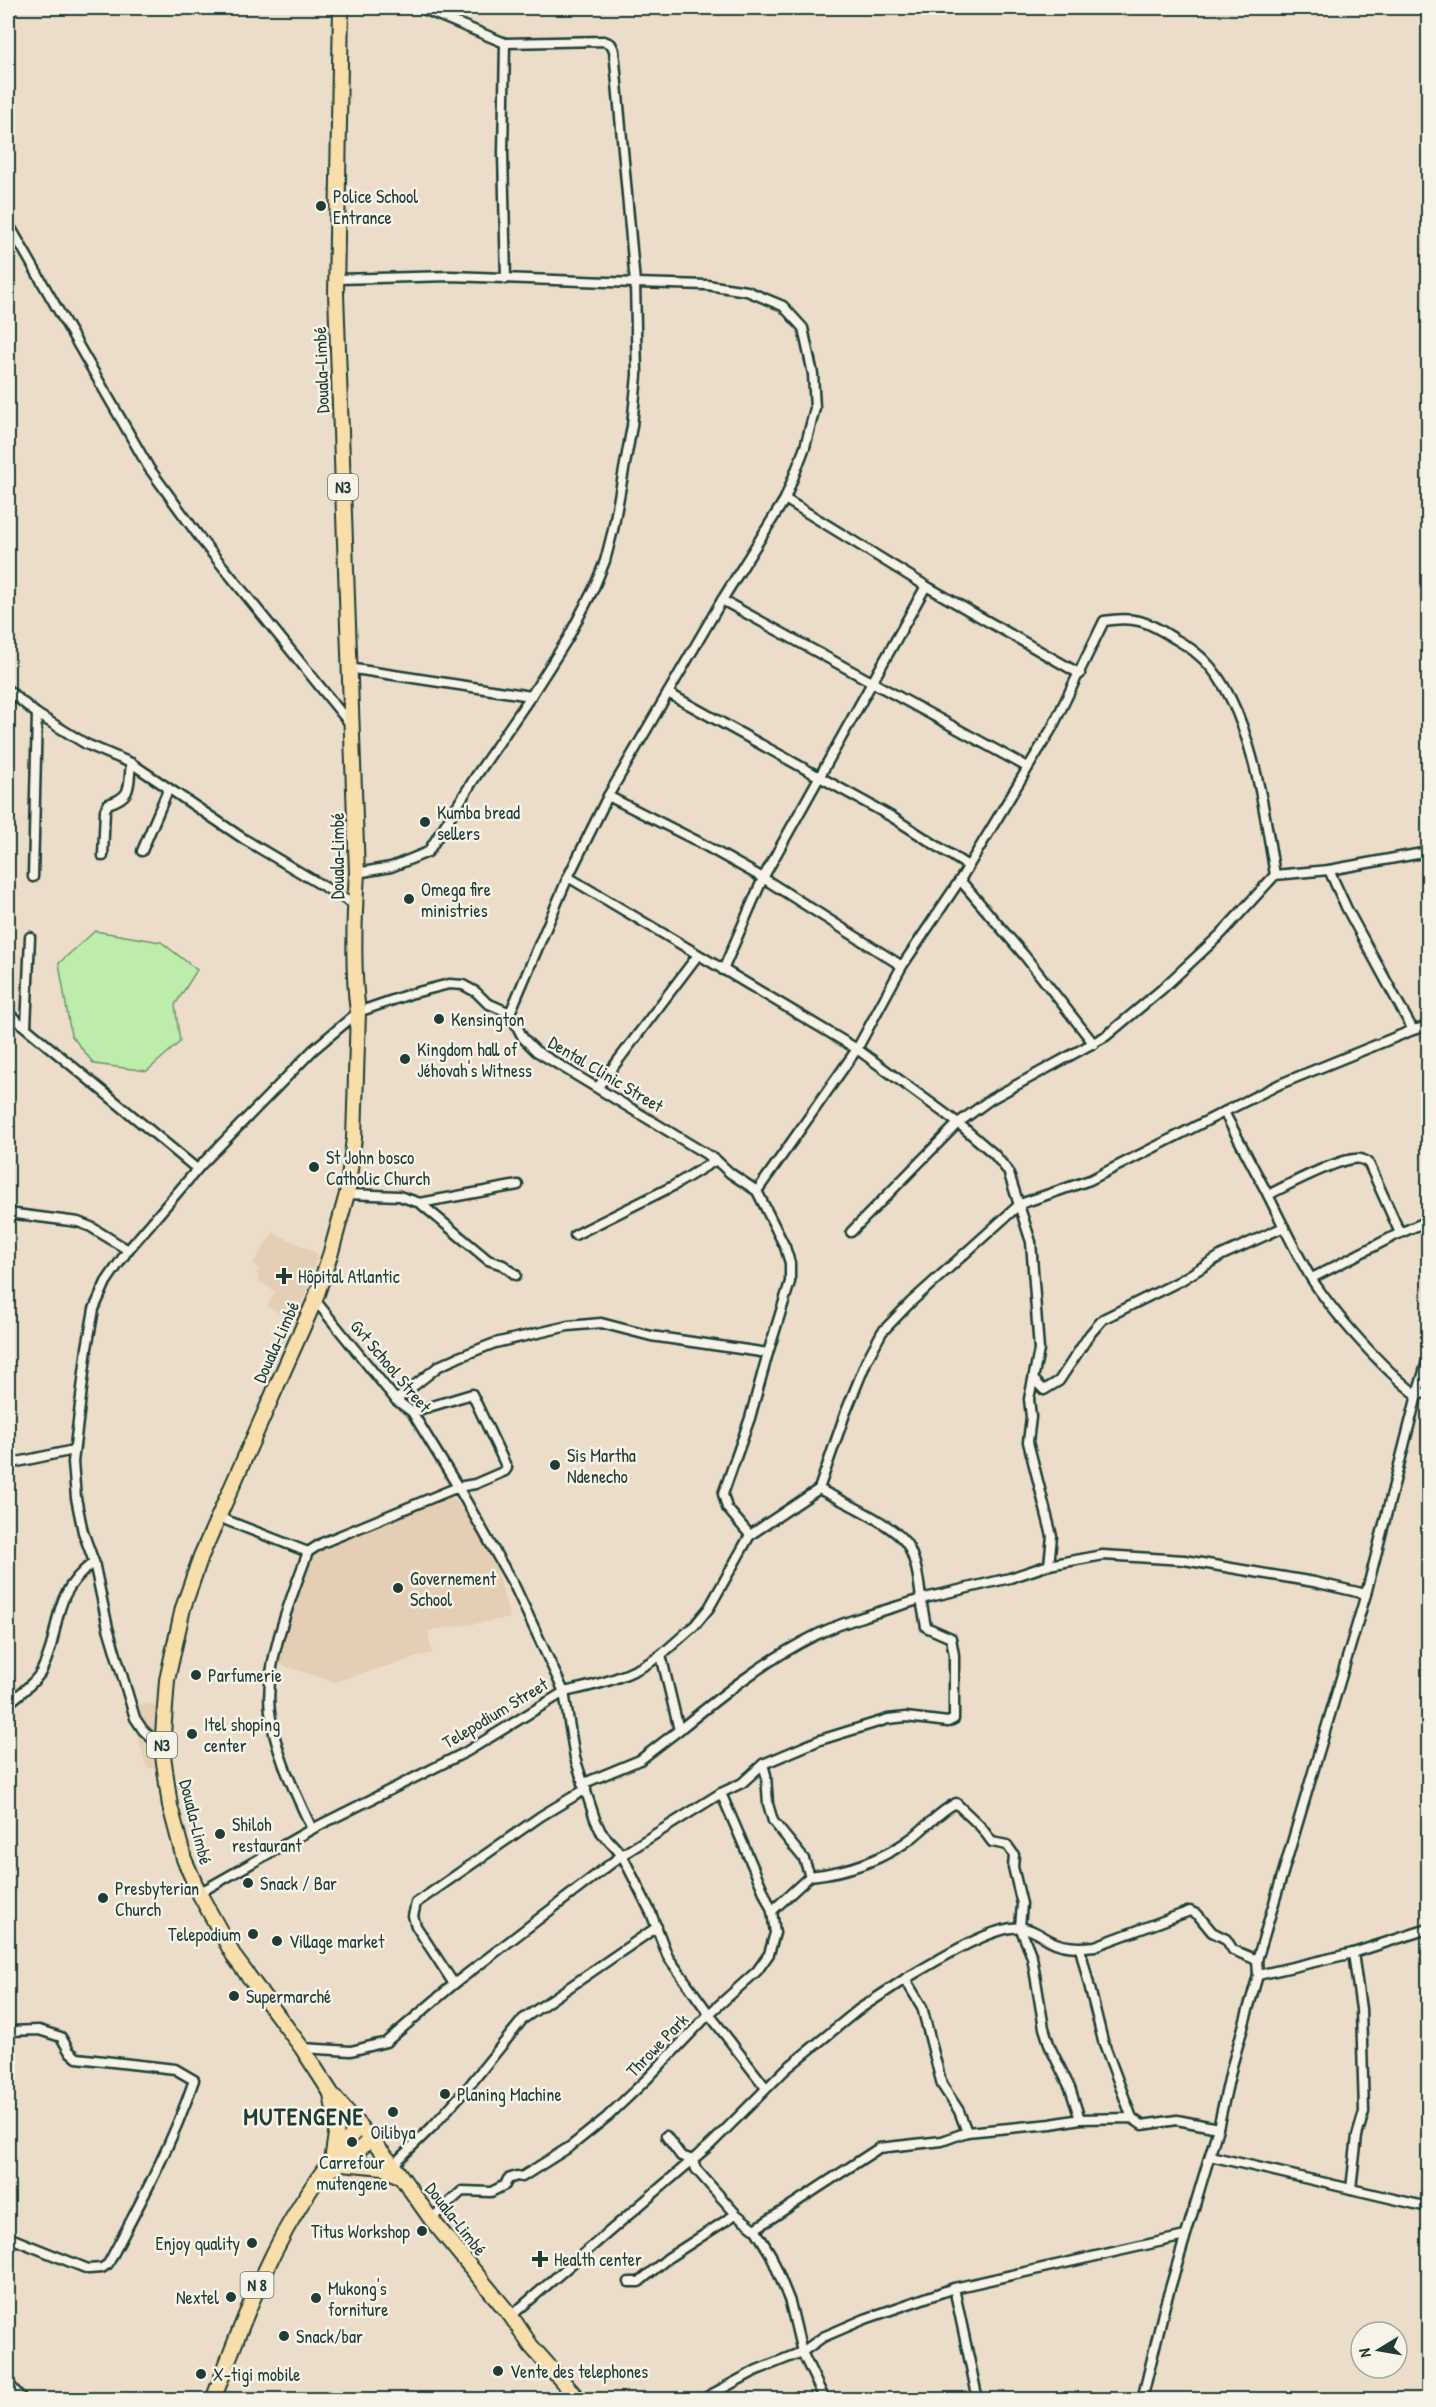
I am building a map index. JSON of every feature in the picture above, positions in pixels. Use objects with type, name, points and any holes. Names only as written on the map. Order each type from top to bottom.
[{"type":"highway","name":"Douala-Limbé","points":[[341,8],[337,306],[357,873],[355,992],[358,1012],[354,1138],[347,1194],[315,1300],[201,1556],[183,1608],[167,1680],[162,1748],[170,1806],[184,1859],[199,1893],[235,1958],[302,2048],[331,2093],[393,2165],[431,2219],[511,2316],[531,2346],[579,2400]]},
{"type":"highway","points":[[331,2093],[338,2159],[383,2167],[403,2179]]},
{"type":"highway","name":"N 8","points":[[213,2400],[256,2287],[294,2216],[318,2179],[338,2159],[360,2127]]},
{"type":"highway","name":"N 8","points":[[338,2159],[370,2139]]},
{"type":"street","points":[[8,16],[12,8]]},
{"type":"street","points":[[357,873],[391,867],[428,852],[568,638],[593,590],[610,540],[633,416],[637,375],[635,283],[614,50],[611,44],[604,41],[505,43],[421,8]]},
{"type":"street","points":[[505,43],[503,153],[506,279]]},
{"type":"street","points":[[8,223],[149,468],[203,542],[352,725]]},
{"type":"street","points":[[162,1748],[143,1730],[135,1718],[108,1628],[94,1562],[82,1532],[76,1498],[74,1450],[87,1348],[94,1309],[106,1282],[128,1250],[197,1169],[280,1082],[358,1012],[410,994],[449,984],[463,985],[476,992],[488,1003],[510,1013],[568,877],[608,796],[722,600],[784,499],[805,447],[815,408],[813,374],[803,328],[783,306],[747,291],[707,285],[451,276],[338,279]]},
{"type":"street","points":[[784,499],[926,586],[1080,674]]},
{"type":"street","points":[[723,970],[764,878],[926,586]]},
{"type":"street","points":[[722,600],[1027,767]]},
{"type":"street","points":[[750,1535],[727,1508],[723,1494],[750,1418],[790,1282],[790,1263],[757,1191],[857,1050],[902,966],[960,880],[1052,728],[1104,621],[1124,617],[1141,620],[1197,652],[1213,670],[1238,710],[1261,790],[1275,875]]},
{"type":"street","points":[[348,668],[531,696]]},
{"type":"street","points":[[8,690],[37,714],[86,744],[131,763],[244,839],[355,905]]},
{"type":"street","points":[[668,693],[892,817],[968,866]]},
{"type":"street","points":[[33,877],[37,714]]},
{"type":"street","points":[[103,856],[105,810],[108,804],[122,800],[127,794],[131,763]]},
{"type":"street","points":[[142,851],[168,789]]},
{"type":"street","points":[[608,796],[764,878],[902,966]]},
{"type":"street","points":[[851,1232],[958,1123],[992,1100],[1094,1044],[1115,1028],[1221,934],[1275,875],[1329,870],[1428,852]]},
{"type":"street","points":[[1329,870],[1347,909],[1413,1030]]},
{"type":"street","points":[[568,877],[857,1050],[958,1123],[1003,1163],[1020,1204],[1031,1242],[1034,1266],[1039,1350],[1029,1399],[1031,1417],[1028,1442],[1052,1536],[1049,1565]]},
{"type":"street","points":[[960,880],[1024,955],[1094,1044]]},
{"type":"street","points":[[26,1027],[30,937]]},
{"type":"street","points":[[598,1087],[698,955]]},
{"type":"street","points":[[8,1013],[197,1169]]},
{"type":"street","name":"Dental Clinic Street","points":[[510,1013],[523,1038],[536,1052],[598,1087],[716,1160],[730,1173],[757,1191]]},
{"type":"street","points":[[564,1692],[645,1667],[696,1624],[709,1608],[750,1535],[819,1489],[845,1414],[867,1360],[882,1332],[911,1302],[1020,1204],[1090,1180],[1280,1084],[1428,1026]]},
{"type":"street","points":[[1224,1112],[1312,1278],[1325,1297],[1368,1347],[1400,1382],[1417,1395]]},
{"type":"street","points":[[1268,1195],[1336,1164],[1354,1159],[1363,1160],[1369,1164],[1400,1233]]},
{"type":"street","points":[[575,1235],[673,1186],[716,1160]]},
{"type":"street","points":[[420,1203],[518,1185]]},
{"type":"street","points":[[347,1194],[399,1196],[420,1203],[480,1254],[488,1260],[503,1265],[516,1275]]},
{"type":"street","points":[[8,1213],[78,1222],[91,1227],[128,1250]]},
{"type":"street","points":[[1312,1278],[1428,1221]]},
{"type":"street","points":[[1034,1380],[1044,1390],[1051,1388],[1059,1381],[1095,1328],[1110,1315],[1180,1281],[1222,1255],[1284,1227]]},
{"type":"street","name":"Gvt School Street","points":[[315,1300],[363,1356],[396,1400],[411,1412],[458,1487],[515,1587],[564,1692]]},
{"type":"street","points":[[396,1400],[439,1366],[459,1356],[495,1343],[568,1326],[601,1323],[651,1336],[768,1353]]},
{"type":"street","points":[[1142,2400],[1185,2235],[1218,2128],[1232,2066],[1258,1975],[1257,1960],[1366,1594],[1428,1358]]},
{"type":"street","points":[[1417,1395],[1428,1392]]},
{"type":"street","points":[[312,1829],[280,1755],[270,1712],[269,1686],[290,1602],[308,1552],[322,1543],[458,1487],[475,1484],[507,1468],[474,1395],[465,1395],[411,1412]]},
{"type":"street","points":[[8,1464],[74,1450]]},
{"type":"street","points":[[302,2048],[351,2051],[386,2042],[454,1984],[622,1855],[721,1793],[742,1783],[763,1764],[820,1740],[888,1719],[906,1717],[948,1722],[954,1719],[954,1655],[951,1638],[926,1627],[916,1569],[909,1547],[901,1537],[873,1518],[819,1489]]},
{"type":"street","points":[[218,1517],[308,1552]]},
{"type":"street","points":[[454,1984],[416,1926],[413,1916],[416,1904],[584,1786],[640,1760],[783,1652],[818,1634],[921,1599],[1010,1578],[1049,1565],[1103,1555],[1184,1560],[1366,1594]]},
{"type":"street","points":[[8,1704],[40,1674],[62,1598],[79,1573],[94,1562]]},
{"type":"street","points":[[662,1655],[679,1730]]},
{"type":"street","name":"Telepodium Street","points":[[199,1893],[312,1829],[466,1752],[564,1692],[575,1758],[595,1819],[601,1832],[622,1855]]},
{"type":"street","points":[[763,1764],[768,1804],[773,1821],[804,1859],[810,1876]]},
{"type":"street","points":[[721,1793],[772,1911],[775,1933],[769,1954],[757,1971],[709,2014],[766,2088]]},
{"type":"street","points":[[772,1911],[810,1876],[854,1868],[886,1854],[908,1841],[956,1803],[992,1842],[1007,1845],[1014,1855],[1013,1867],[1022,1904],[1020,1927],[1032,1957],[1039,2005],[1050,2047],[1070,2088],[1080,2119]]},
{"type":"street","name":"Throwe Park","points":[[431,2219],[462,2191],[492,2192],[505,2185],[507,2179],[522,2177],[571,2146],[647,2079],[709,2014],[668,1957],[657,1927],[622,1855]]},
{"type":"street","points":[[511,2316],[693,2160],[786,2069],[858,2010],[905,1979],[982,1937],[1020,1927],[1035,1930],[1050,1941],[1080,1948],[1095,1946],[1190,1911],[1198,1915],[1212,1932],[1226,1939],[1233,1950],[1257,1960]]},
{"type":"street","points":[[393,2165],[469,2086],[523,2019],[657,1927]]},
{"type":"street","points":[[1258,1975],[1353,1953],[1428,1929]]},
{"type":"street","points":[[1080,1948],[1104,2041],[1132,2118],[1142,2125],[1177,2120],[1218,2128]]},
{"type":"street","points":[[1351,2188],[1357,2136],[1364,2112],[1361,2009],[1353,1953]]},
{"type":"street","points":[[905,1979],[922,2007],[942,2085],[959,2111],[967,2132]]},
{"type":"street","points":[[8,2031],[39,2030],[62,2037],[69,2051],[77,2058],[175,2070],[194,2080],[153,2179],[108,2264],[102,2268],[88,2270],[8,2237]]},
{"type":"street","points":[[754,2229],[879,2148],[942,2140],[967,2132],[1022,2128],[1080,2119],[1132,2118]]},
{"type":"street","points":[[666,2136],[681,2156],[693,2160]]},
{"type":"street","points":[[1210,2156],[1428,2208]]},
{"type":"street","points":[[693,2160],[696,2169],[736,2214],[754,2229],[778,2270],[790,2302],[802,2352],[825,2400]]},
{"type":"street","points":[[629,2282],[639,2282],[642,2277],[668,2258],[736,2214]]},
{"type":"street","points":[[701,2400],[757,2370],[802,2352],[823,2337],[865,2319],[954,2288],[1185,2235]]},
{"type":"street","points":[[954,2288],[978,2400]]},
{"type":"street","points":[[8,2383],[23,2400]]},
{"type":"shaded area","name":"Hôpital Atlantic","points":[[273,1232],[318,1254],[304,1298],[292,1320],[267,1306],[275,1292],[257,1279],[259,1269],[253,1264]]},
{"type":"shaded area","name":"Governement School","points":[[449,1494],[466,1511],[496,1569],[510,1618],[428,1631],[432,1653],[334,1682],[276,1663],[288,1606],[307,1554]]},
{"type":"shaded area","points":[[128,1704],[155,1704],[155,1768],[147,1768]]},
{"type":"green space","points":[[95,931],[161,942],[197,970],[175,1005],[180,1042],[147,1071],[94,1064],[71,1035],[59,963]]},
{"type":"place","name":"Police School Entrance","points":[[321,206]]},
{"type":"place","name":"Kumba bread sellers","points":[[425,822]]},
{"type":"place","name":"Omega fire ministries","points":[[409,899]]},
{"type":"place","name":"Kensington","points":[[439,1019]]},
{"type":"place","name":"Kingdom hall of Jéhovah's Witness","points":[[405,1059]]},
{"type":"place","name":"St John bosco Catholic Church","points":[[314,1167]]},
{"type":"place","name":"Hôpital Atlantic","points":[[284,1276]]},
{"type":"place","name":"Sis Martha Ndenecho","points":[[555,1465]]},
{"type":"place","name":"Governement School","points":[[398,1588]]},
{"type":"place","name":"Parfumerie","points":[[196,1675]]},
{"type":"place","name":"Itel shoping center","points":[[192,1734]]},
{"type":"place","name":"Shiloh restaurant","points":[[220,1834]]},
{"type":"place","name":"Snack / Bar","points":[[248,1883]]},
{"type":"place","name":"Presbyterian Church","points":[[103,1898]]},
{"type":"place","name":"Telepodium","points":[[253,1934]]},
{"type":"place","name":"Village market","points":[[277,1941]]},
{"type":"place","name":"Supermarché","points":[[234,1996]]},
{"type":"place","name":"Planing Machine","points":[[445,2094]]},
{"type":"place","name":"Oilibya","points":[[393,2112]]},
{"type":"place","name":"Carrefour mutengene","points":[[352,2142]]},
{"type":"place","name":"Titus Workshop","points":[[422,2231]]},
{"type":"place","name":"Enjoy quality","points":[[252,2243]]},
{"type":"place","name":"Health center","points":[[540,2259]]},
{"type":"place","name":"Nextel","points":[[231,2297]]},
{"type":"place","name":"Mukong's forniture","points":[[316,2298]]},
{"type":"place","name":"Snack/bar","points":[[284,2336]]},
{"type":"place","name":"Vente des telephones","points":[[498,2371]]},
{"type":"place","name":"X-tigi mobile","points":[[201,2374]]},
{"type":"district","name":"MUTENGENE","points":[[304,2116]]}]
